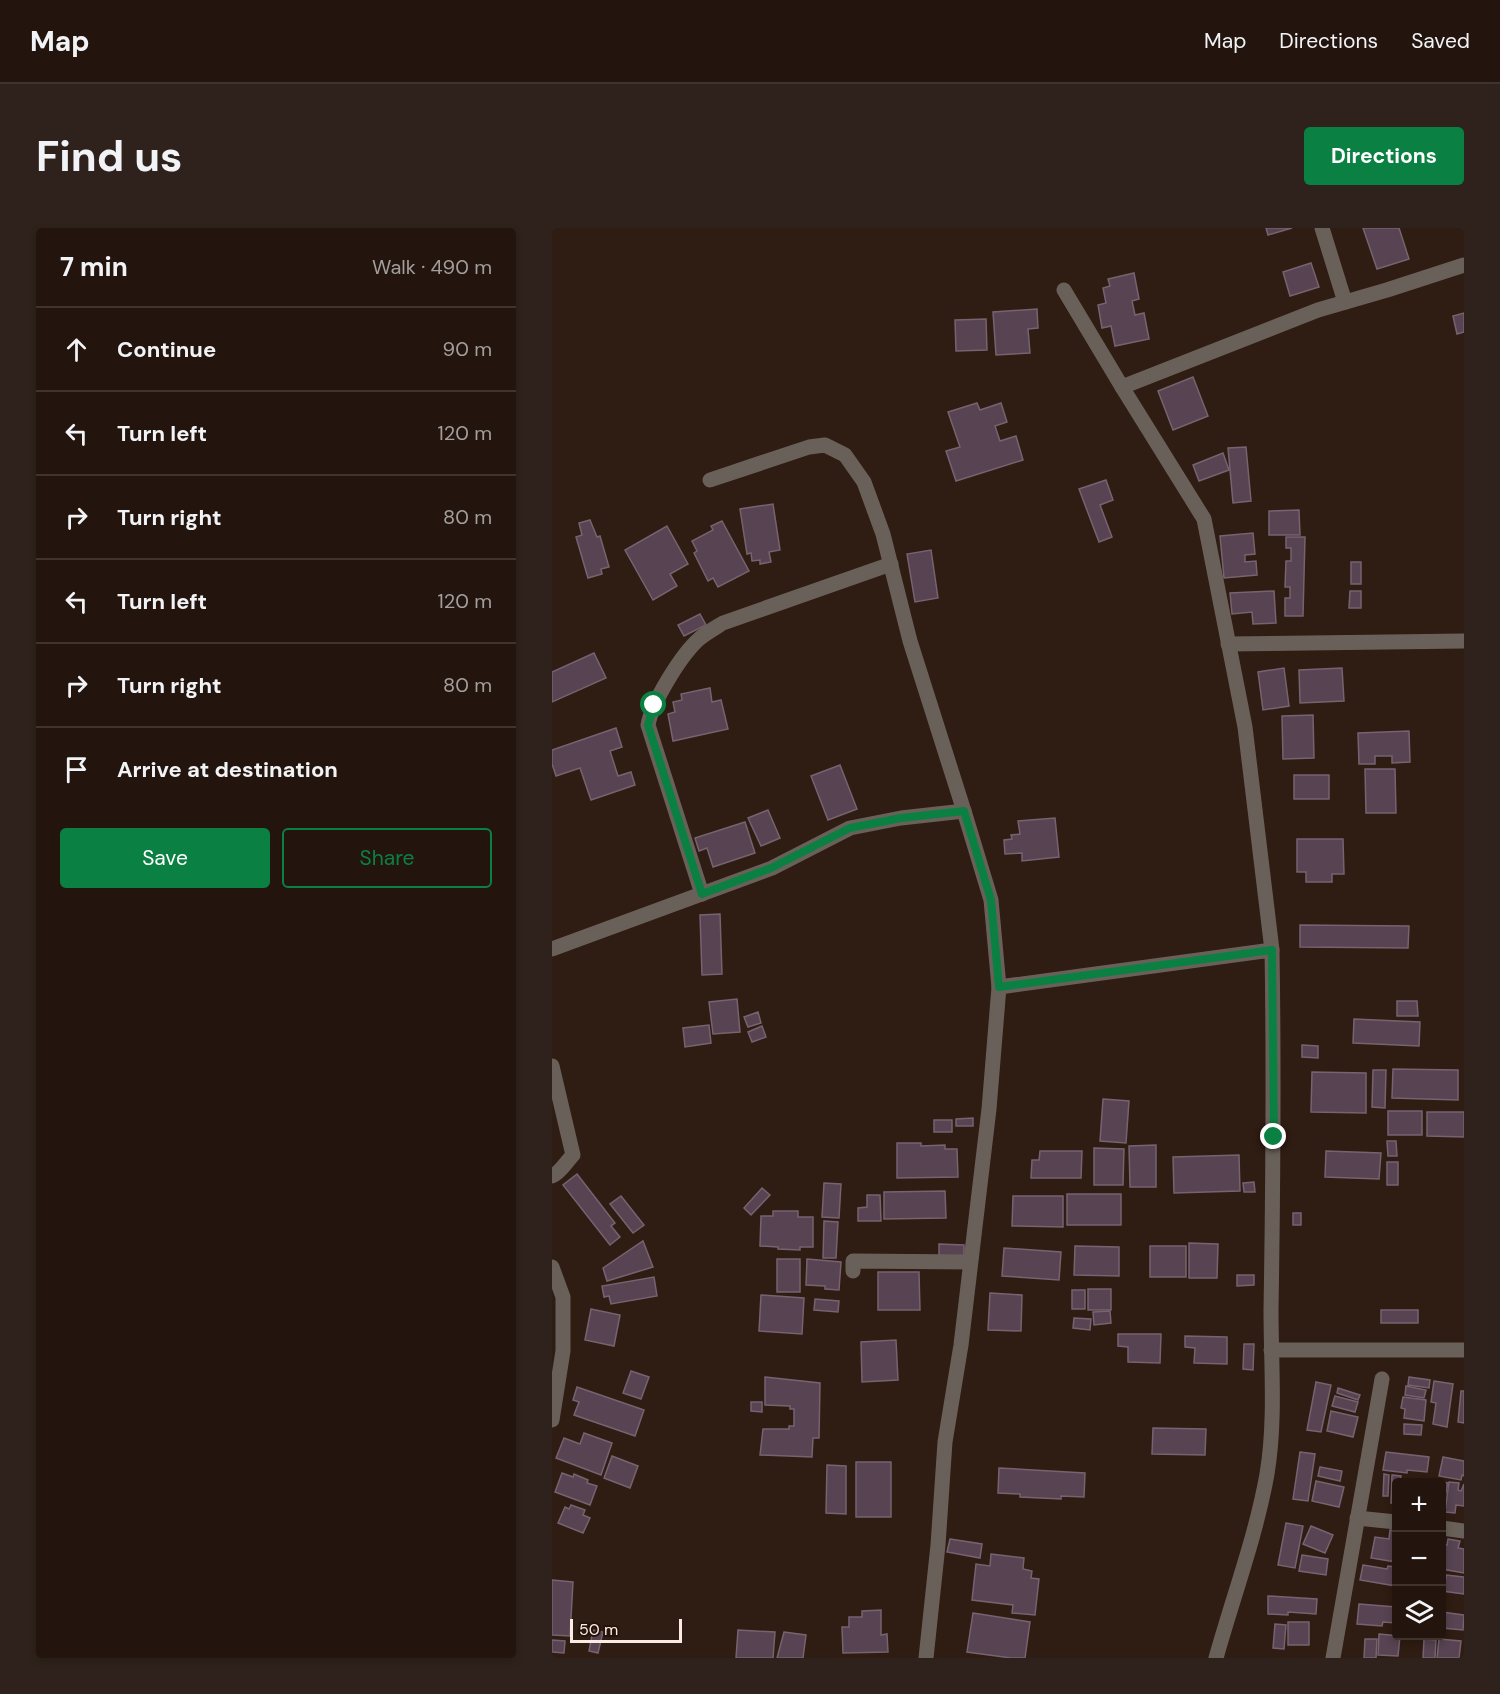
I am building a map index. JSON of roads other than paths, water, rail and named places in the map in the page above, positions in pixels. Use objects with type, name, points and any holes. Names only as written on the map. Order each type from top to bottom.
[{"type":"street","points":[[1322,228],[1345,302]]},
{"type":"street","points":[[1122,387],[1277,326],[1464,265]]},
{"type":"street","points":[[1064,290],[1204,519],[1245,727],[1272,950],[1274,1137],[1272,1424],[1266,1474],[1252,1533],[1216,1658]]},
{"type":"street","points":[[710,480],[809,447],[825,445],[845,455],[864,482],[883,534],[910,641],[991,900],[999,987],[988,1109],[961,1346],[945,1442],[938,1545],[926,1658]]},
{"type":"street","points":[[702,894],[648,725],[649,716],[678,663],[699,640],[723,623],[891,564]]},
{"type":"street","points":[[1228,644],[1464,641]]},
{"type":"street","points":[[552,949],[771,868],[850,828],[901,818],[964,811]]},
{"type":"street","points":[[999,987],[1272,950]]},
{"type":"street","points":[[552,1066],[573,1155],[552,1176]]},
{"type":"street","points":[[854,1271],[854,1261],[970,1263]]},
{"type":"street","points":[[552,1268],[564,1297],[552,1420]]},
{"type":"street","points":[[1271,1350],[1464,1350]]},
{"type":"street","points":[[1333,1658],[1382,1380]]},
{"type":"street","points":[[1357,1518],[1392,1522]]},
{"type":"street","points":[[1446,1528],[1464,1530]]}]
